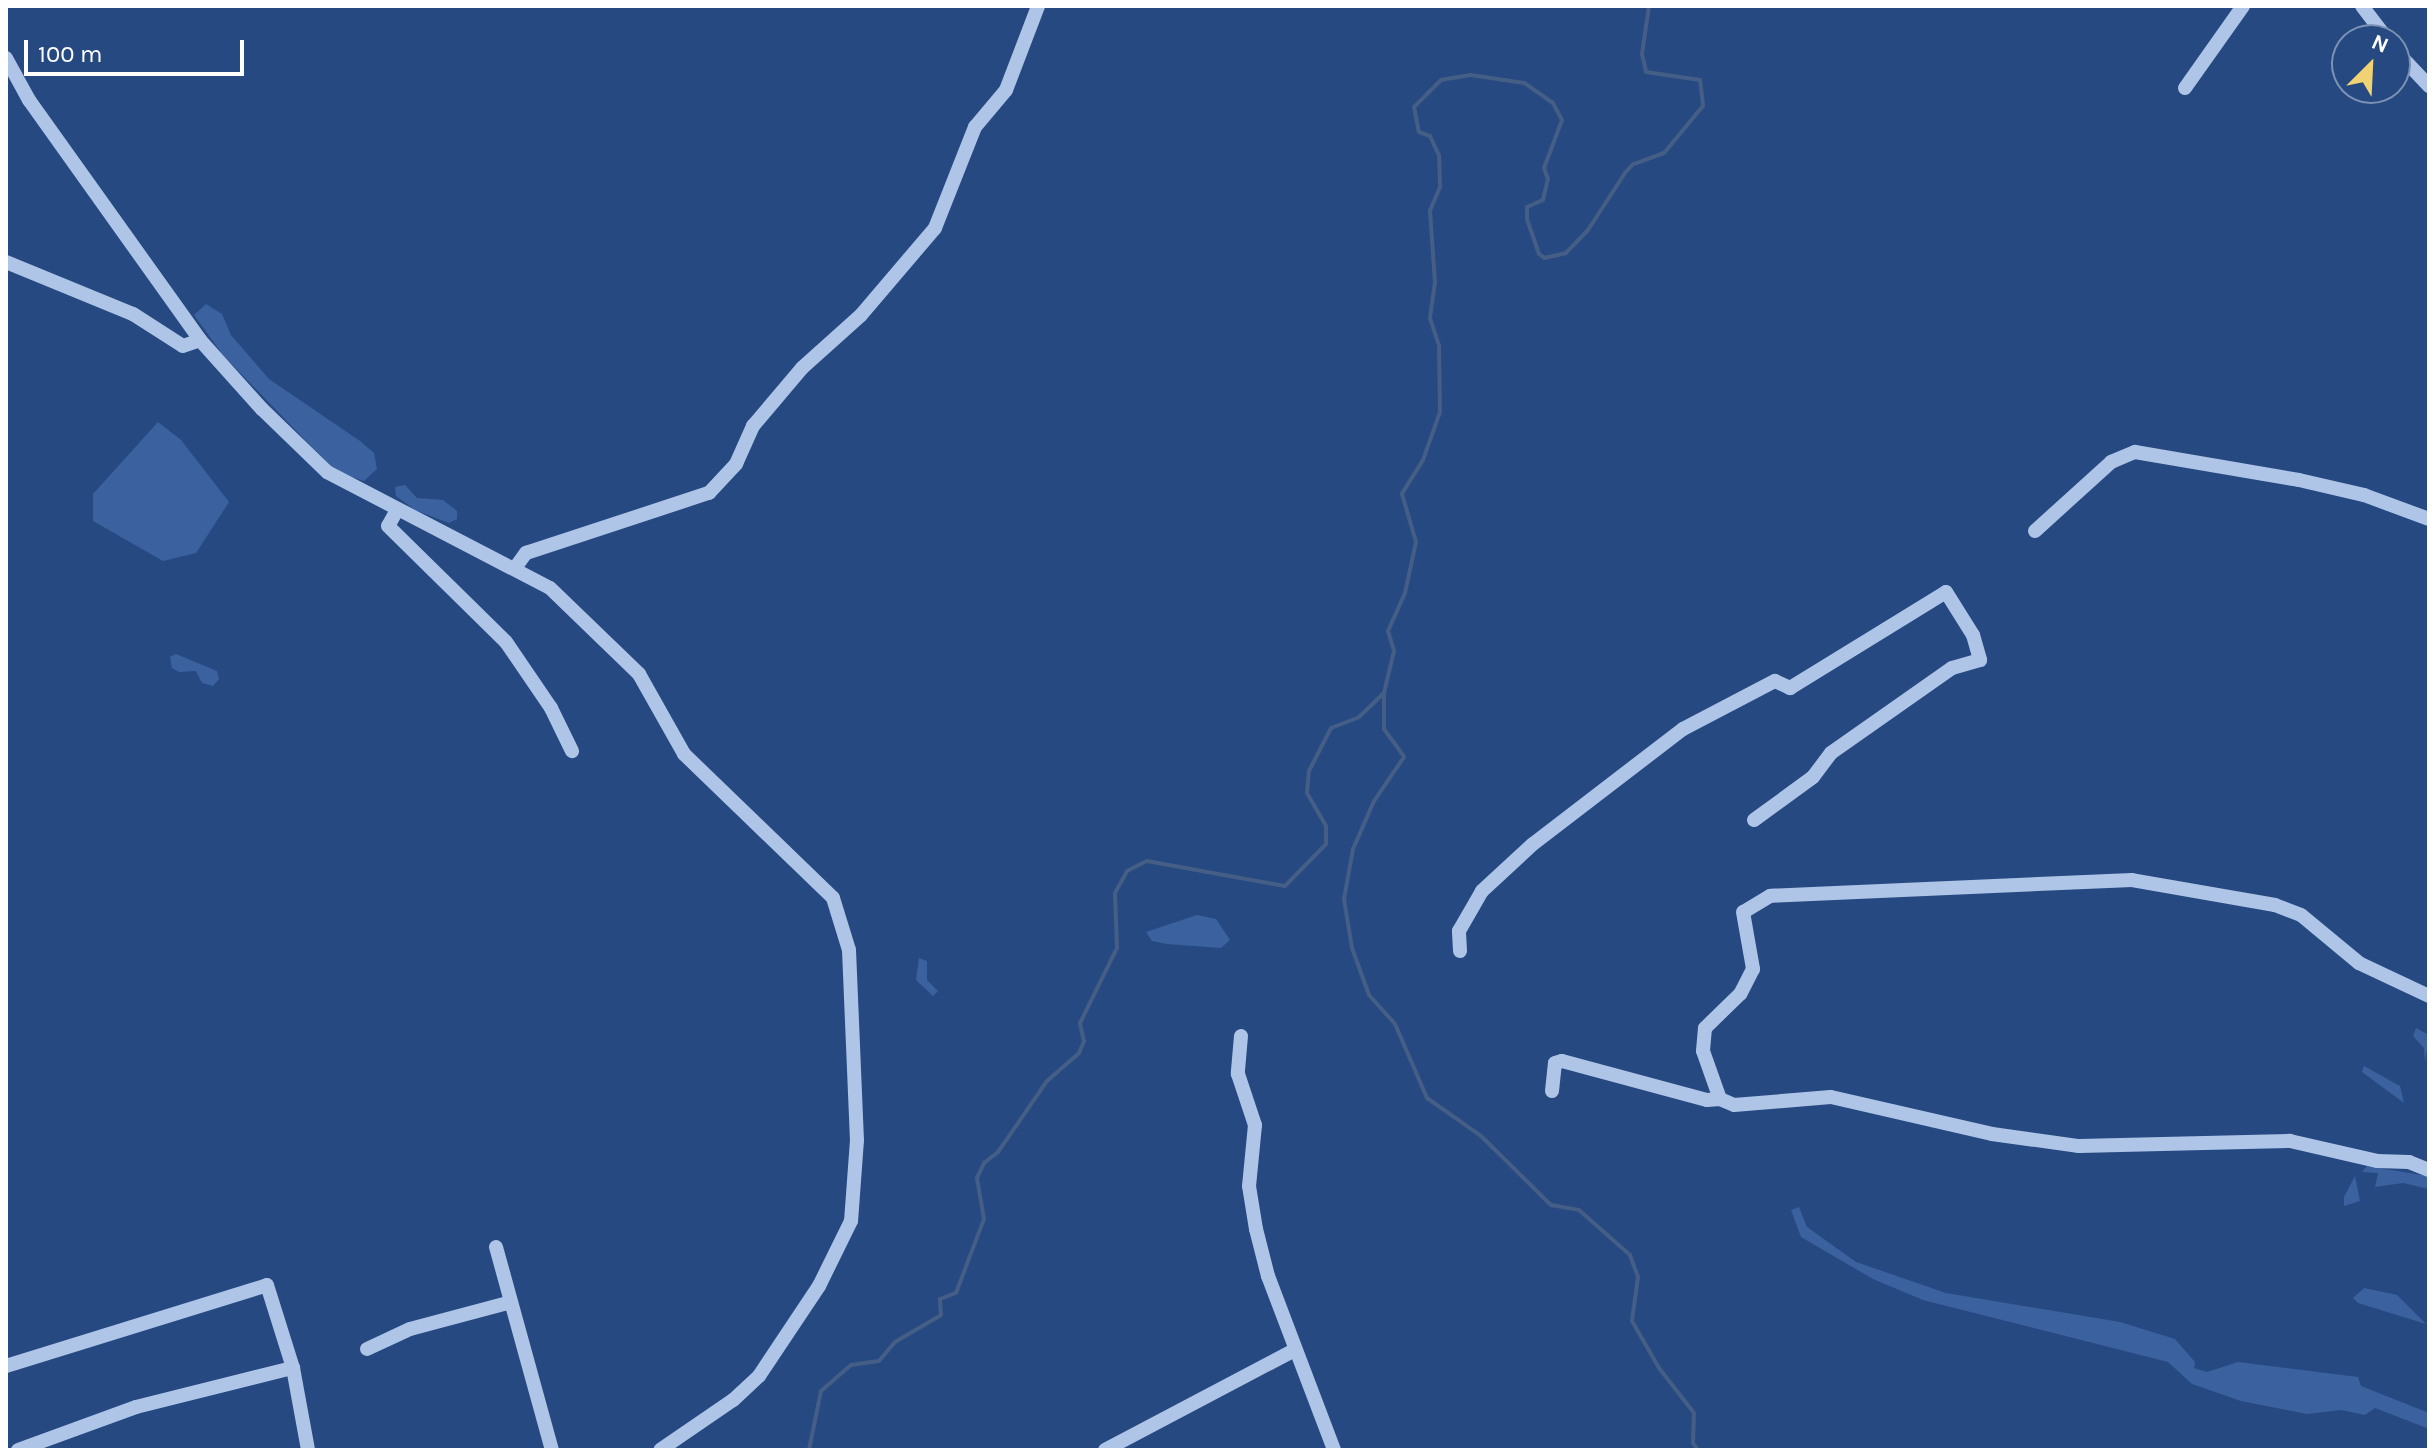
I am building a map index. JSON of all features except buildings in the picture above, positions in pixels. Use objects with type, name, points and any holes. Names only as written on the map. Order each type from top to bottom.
[{"type":"street","points":[[515,568],[526,553],[709,493],[736,464],[753,426],[802,368],[861,315],[935,228],[975,127],[1006,90],[1038,6]]},
{"type":"street","points":[[2185,88],[2243,6]]},
{"type":"street","points":[[2362,6],[2376,24]]},
{"type":"street","points":[[6,58],[29,100],[200,340],[327,472],[550,588],[639,674],[684,754],[833,898],[849,950],[857,1140],[851,1221],[819,1286],[759,1376],[733,1400],[660,1450]]},
{"type":"street","points":[[2411,67],[2429,86]]},
{"type":"street","points":[[6,262],[133,314],[183,346],[200,340]]},
{"type":"street","points":[[2035,531],[2111,462],[2135,452],[2299,480],[2364,495],[2429,519]]},
{"type":"street","points":[[397,510],[388,526],[506,642],[551,708],[572,751]]},
{"type":"street","points":[[1460,951],[1459,931],[1482,891],[1533,844],[1683,729],[1775,681],[1790,688],[1946,592],[1973,635],[1980,660],[1952,668],[1831,753],[1813,777],[1754,820]]},
{"type":"street","points":[[1720,1099],[1707,1074],[1705,1028],[1747,984],[1753,969],[1743,912],[1770,896],[2132,880],[2275,905],[2301,915],[2359,963],[2429,996]]},
{"type":"street","points":[[1241,1036],[1238,1074],[1255,1125],[1249,1186],[1268,1276],[1334,1450]]},
{"type":"street","points":[[1552,1091],[1555,1063],[1562,1061],[1734,1105],[1831,1097],[1992,1134],[2079,1146],[2290,1141],[2377,1161],[2409,1162],[2429,1170]]},
{"type":"street","points":[[496,1247],[508,1303],[552,1450]]},
{"type":"street","points":[[6,1366],[267,1285],[293,1368],[308,1450]]},
{"type":"street","points":[[367,1349],[410,1329],[508,1303]]},
{"type":"street","points":[[1105,1450],[1295,1350]]},
{"type":"street","points":[[18,1450],[136,1407],[293,1368]]},
{"type":"shaded area","points":[[206,304],[222,314],[231,335],[269,379],[360,441],[374,453],[377,469],[364,481],[336,472],[223,355],[194,315]]},
{"type":"shaded area","points":[[158,422],[181,440],[229,502],[196,553],[163,561],[93,521],[93,494]]},
{"type":"shaded area","points":[[405,485],[417,498],[443,500],[457,511],[457,519],[449,523],[415,510],[396,496],[395,487]]},
{"type":"shaded area","points":[[176,654],[217,671],[219,679],[213,686],[202,683],[196,671],[179,672],[172,668],[170,657]]},
{"type":"shaded area","points":[[1197,915],[1216,919],[1230,940],[1221,948],[1167,944],[1152,941],[1146,932]]},
{"type":"shaded area","points":[[919,958],[927,961],[927,980],[938,991],[933,996],[916,980]]},
{"type":"shaded area","points":[[2416,1028],[2429,1035],[2425,1063],[2424,1048],[2413,1036]]},
{"type":"shaded area","points":[[2364,1066],[2400,1086],[2404,1103],[2362,1072]]},
{"type":"shaded area","points":[[2367,1166],[2428,1176],[2429,1189],[2403,1183],[2375,1187],[2378,1173],[2362,1172]]},
{"type":"shaded area","points":[[2355,1176],[2360,1201],[2344,1206],[2344,1197]]},
{"type":"shaded area","points":[[1799,1207],[1807,1227],[1856,1262],[1946,1293],[2120,1322],[2175,1339],[2195,1362],[2194,1368],[2207,1372],[2238,1362],[2358,1377],[2361,1386],[2429,1413],[2429,1429],[2375,1408],[2365,1415],[2341,1410],[2307,1414],[2241,1401],[2192,1384],[2168,1362],[1923,1300],[1873,1279],[1801,1237],[1791,1210]]},
{"type":"shaded area","points":[[2364,1288],[2397,1295],[2426,1324],[2358,1303],[2353,1298]]},
{"type":"waterway","points":[[1649,6],[1642,54],[1646,72],[1700,80],[1703,106],[1664,153],[1633,164],[1588,230],[1566,253],[1545,258],[1539,254],[1527,219],[1527,207],[1543,200],[1548,179],[1544,168],[1562,120],[1553,103],[1524,83],[1471,75],[1441,80],[1414,107],[1419,132],[1430,136],[1439,155],[1440,187],[1430,211],[1435,282],[1430,318],[1439,346],[1440,412],[1423,460],[1402,494],[1416,542],[1405,593],[1388,631],[1394,651],[1384,693],[1384,729],[1404,757],[1374,801],[1353,849],[1344,899],[1352,948],[1369,995],[1395,1024],[1427,1098],[1481,1136],[1551,1205],[1579,1210],[1630,1255],[1638,1277],[1632,1321],[1659,1368],[1694,1413],[1693,1443],[1698,1450]]},
{"type":"waterway","points":[[809,1450],[821,1391],[851,1365],[879,1361],[895,1342],[941,1315],[940,1299],[956,1293],[984,1219],[977,1178],[984,1163],[998,1152],[1047,1081],[1079,1053],[1084,1041],[1080,1023],[1117,948],[1115,893],[1127,871],[1147,861],[1285,886],[1326,844],[1326,826],[1307,793],[1309,771],[1331,728],[1359,717],[1384,693]]}]
